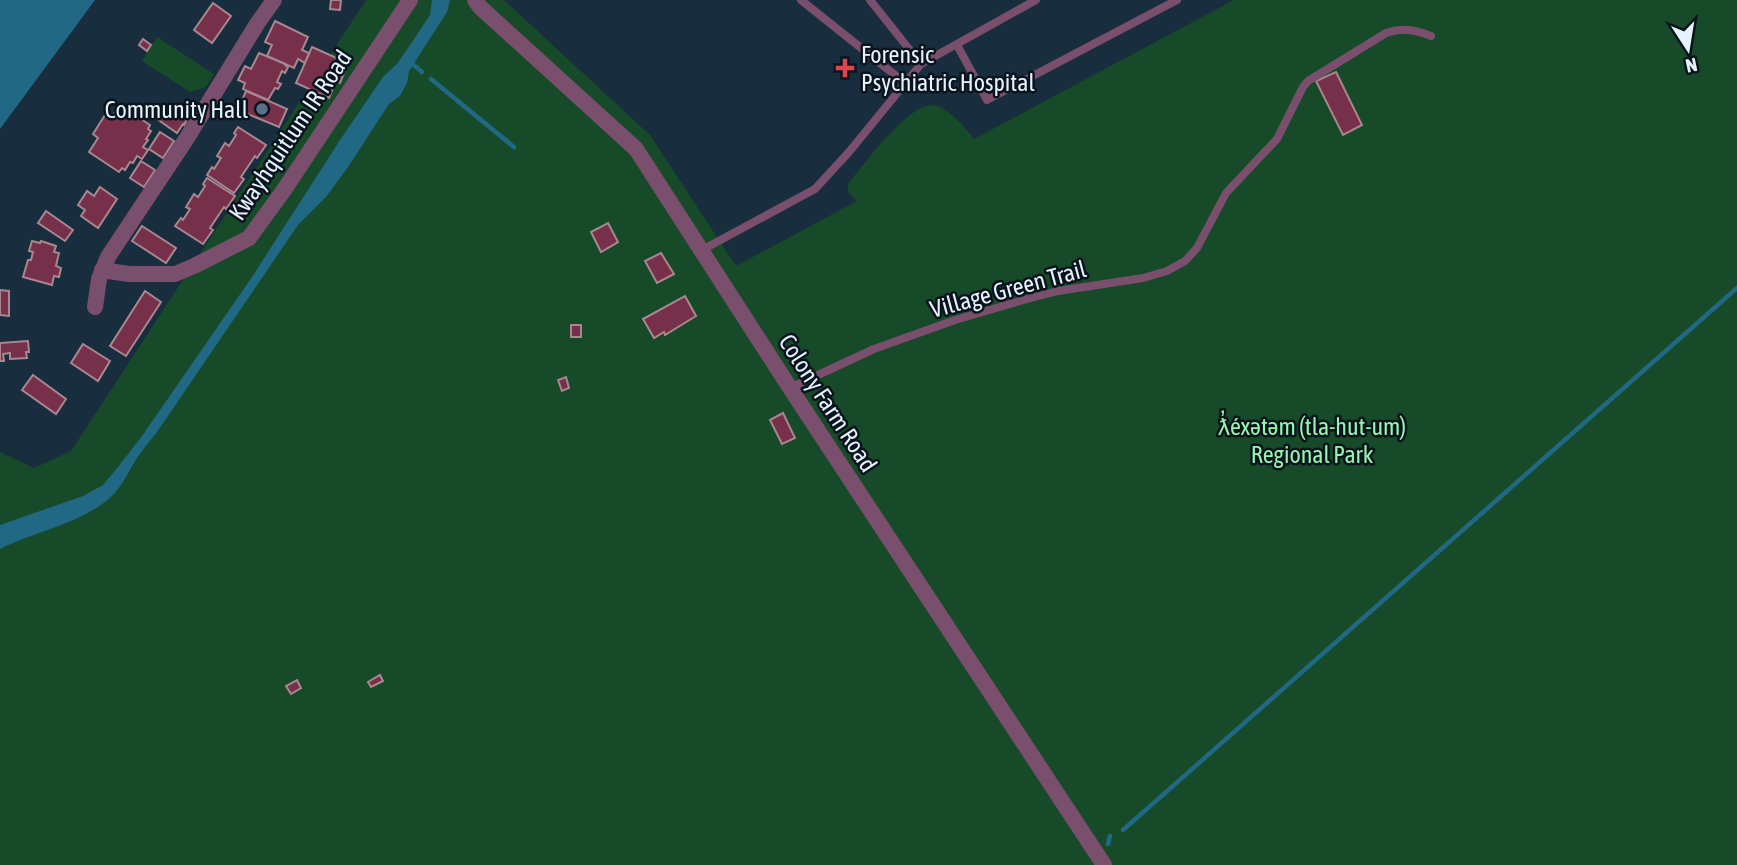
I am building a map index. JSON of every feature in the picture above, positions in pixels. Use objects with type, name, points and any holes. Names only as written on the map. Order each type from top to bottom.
[{"type":"street","points":[[95,307],[97,284],[108,257],[274,0]]},
{"type":"street","name":"Kwayhquitlum IR Road","points":[[102,270],[129,274],[175,274],[249,239],[410,0]]},
{"type":"street","name":"Colony Farm Road","points":[[475,0],[480,8],[636,149],[1104,865]]},
{"type":"lane","points":[[801,0],[905,83]]},
{"type":"lane","points":[[870,0],[921,64]]},
{"type":"lane","points":[[702,250],[815,189],[921,64],[1036,0]]},
{"type":"lane","points":[[957,45],[988,100],[1177,0]]},
{"type":"lane","name":"Village Green Trail","points":[[790,388],[874,349],[995,308],[1058,291],[1143,278],[1167,271],[1185,261],[1197,248],[1222,198],[1277,139],[1303,87],[1315,75],[1395,29],[1411,29],[1431,36]]},
{"type":"green space","name":"ƛ̓éxətəm (tla-hut-um) Regional Park","points":[[366,0],[504,0],[650,135],[736,266],[857,201],[849,192],[848,184],[888,135],[915,112],[927,106],[942,108],[974,139],[1234,0],[1737,0],[1737,865],[0,865],[0,452],[34,468],[71,451]]},
{"type":"green space","points":[[157,37],[214,74],[206,87],[190,92],[142,61]]},
{"type":"water","points":[[0,0],[95,0],[0,129]]},
{"type":"water","points":[[432,0],[450,0],[447,12],[409,71],[407,83],[400,96],[389,104],[326,197],[298,225],[117,491],[101,505],[74,520],[0,549],[0,525],[83,496],[103,485],[118,467],[252,277],[383,77],[397,64],[414,39],[430,15]]},
{"type":"building","points":[[331,0],[341,0],[340,10],[330,9]]},
{"type":"building","points":[[213,3],[231,16],[212,43],[194,30]]},
{"type":"building","points":[[275,21],[308,37],[302,50],[309,53],[305,63],[298,59],[294,68],[267,56],[272,45],[265,42]]},
{"type":"building","points":[[143,39],[151,45],[147,51],[139,45]]},
{"type":"building","points":[[312,47],[341,60],[338,67],[345,71],[340,83],[336,81],[329,98],[296,83]]},
{"type":"building","points":[[259,53],[288,67],[285,73],[282,71],[277,82],[281,84],[278,89],[275,88],[268,100],[243,89],[245,83],[238,80],[245,66],[251,69]]},
{"type":"building","points":[[1336,72],[1362,125],[1343,135],[1316,81]]},
{"type":"building","name":"Community Hall","points":[[246,91],[287,109],[279,127],[238,110]]},
{"type":"building","points":[[175,104],[190,114],[177,133],[157,119],[161,112],[167,116]]},
{"type":"building","points":[[120,105],[150,125],[148,129],[151,131],[143,147],[148,150],[142,159],[137,156],[133,163],[130,162],[125,170],[122,168],[119,172],[89,152],[98,138],[93,134],[105,115],[111,118]]},
{"type":"building","points":[[238,127],[266,145],[241,177],[244,179],[234,193],[207,175],[221,158],[217,156],[225,143],[229,146]]},
{"type":"building","points":[[160,132],[174,141],[163,158],[149,149]]},
{"type":"building","points":[[141,161],[155,170],[144,187],[130,178]]},
{"type":"building","points":[[207,178],[235,196],[210,228],[213,230],[203,244],[175,226],[181,218],[183,220],[190,209],[186,207],[194,194],[198,197]]},
{"type":"building","points":[[100,187],[117,199],[98,228],[81,216],[85,210],[78,205],[87,191],[94,196]]},
{"type":"building","points":[[46,211],[73,230],[65,241],[38,223]]},
{"type":"building","points":[[608,223],[618,242],[601,252],[591,232]]},
{"type":"building","points":[[142,226],[176,248],[166,263],[132,241]]},
{"type":"building","points":[[32,241],[56,246],[54,252],[59,253],[56,266],[61,268],[59,277],[54,276],[52,285],[23,277],[33,252],[29,251]]},
{"type":"building","points":[[661,253],[674,274],[657,283],[645,261]]},
{"type":"building","points":[[0,290],[9,291],[9,316],[0,315]]},
{"type":"building","points":[[145,291],[161,302],[126,356],[110,346]]},
{"type":"building","points":[[685,296],[696,316],[665,335],[664,332],[654,338],[643,319]]},
{"type":"building","points":[[571,325],[581,325],[581,337],[571,337]]},
{"type":"building","points":[[28,341],[27,358],[10,359],[10,353],[3,354],[4,361],[0,361],[0,343]]},
{"type":"building","points":[[83,344],[110,361],[98,381],[71,363]]},
{"type":"building","points":[[33,375],[66,399],[56,414],[22,390]]},
{"type":"building","points":[[566,377],[569,388],[562,391],[558,380]]},
{"type":"building","points":[[783,413],[795,438],[782,444],[770,420]]},
{"type":"building","points":[[380,675],[383,681],[371,687],[368,682]]},
{"type":"building","points":[[297,680],[301,688],[291,694],[286,686]]},
{"type":"waterway","points":[[409,61],[422,72]]},
{"type":"waterway","points":[[431,79],[514,147]]},
{"type":"waterway","points":[[1123,830],[1737,288]]},
{"type":"waterway","points":[[1108,844],[1110,836]]},
{"type":"place","name":"Forensic Psychiatric Hospital","points":[[845,68]]},
{"type":"place","name":"Community Hall","points":[[262,109]]}]
